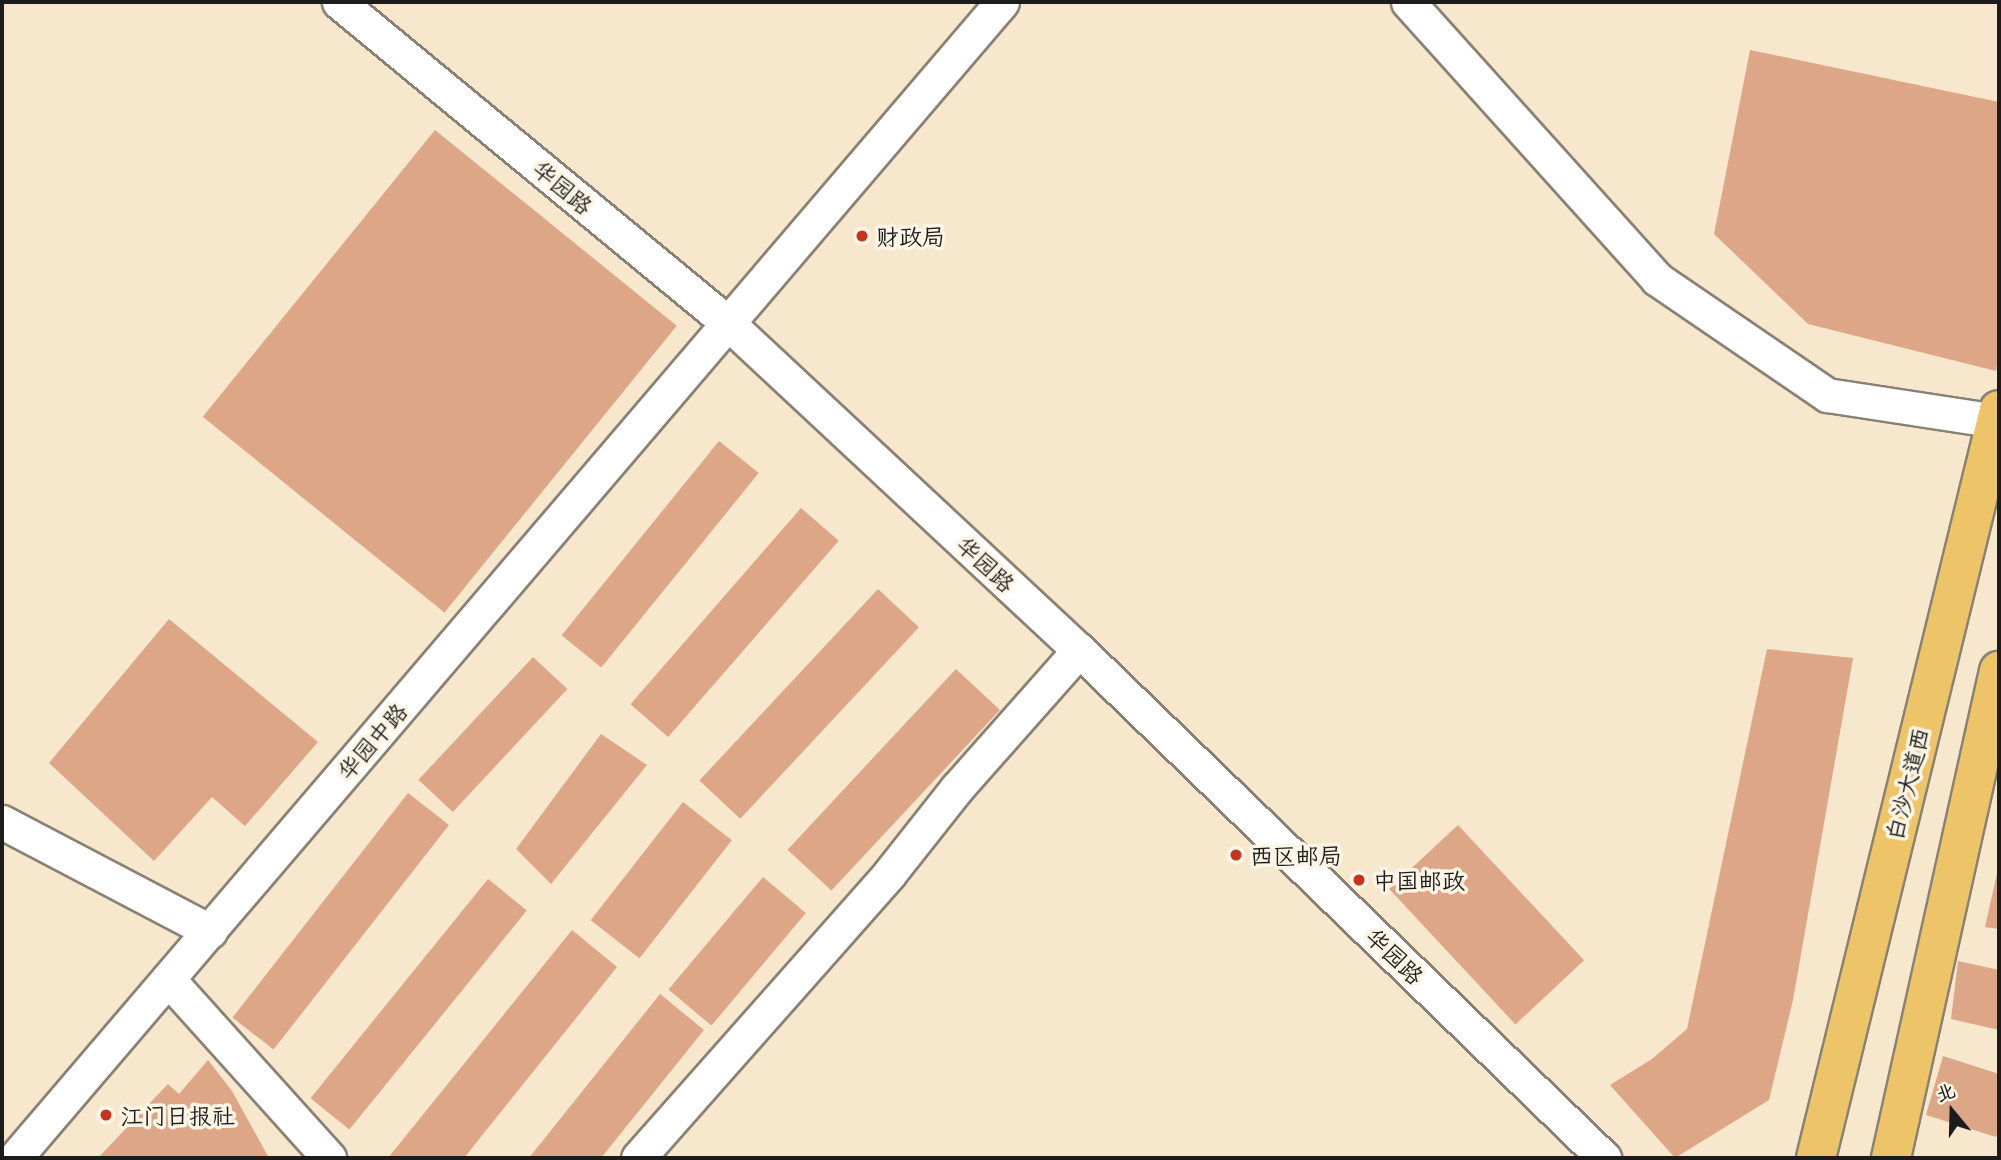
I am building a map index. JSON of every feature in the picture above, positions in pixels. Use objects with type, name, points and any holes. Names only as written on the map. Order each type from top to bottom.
[{"type":"main road","name":"白沙大道西","points":[[1815,1158],[1998,416]]},
{"type":"main road","points":[[1891,1158],[1995,710],[1999,671]]},
{"type":"street","name":"华园路","points":[[339,2],[729,324],[1079,650],[1604,1158]]},
{"type":"street","name":"华园中路","points":[[15,1158],[1002,2]]},
{"type":"street","points":[[1408,2],[1657,279],[1827,395],[1998,416]]},
{"type":"street","points":[[638,1158],[889,874],[957,788],[1079,650]]},
{"type":"street","points":[[2,822],[210,931]]},
{"type":"street","points":[[168,979],[329,1158]]},
{"type":"building","points":[[1750,50],[1999,102],[1999,352],[1996,371],[1808,324],[1714,234]]},
{"type":"building","points":[[435,130],[677,326],[444,612],[203,417]]},
{"type":"building","points":[[719,441],[759,473],[601,667],[562,635]]},
{"type":"building","points":[[801,508],[839,541],[668,737],[630,704]]},
{"type":"building","points":[[878,589],[919,627],[740,819],[699,781]]},
{"type":"building","points":[[169,619],[318,742],[245,826],[212,797],[154,861],[49,763]]},
{"type":"building","points":[[1767,649],[1853,658],[1793,1000],[1769,1100],[1675,1158],[1610,1085],[1652,1059],[1687,1029]]},
{"type":"building","points":[[533,657],[567,689],[453,812],[418,780]]},
{"type":"building","points":[[956,669],[1000,710],[831,891],[788,850]]},
{"type":"building","points":[[601,734],[647,765],[551,884],[516,849]]},
{"type":"building","points":[[408,793],[449,825],[274,1050],[233,1018]]},
{"type":"building","points":[[683,802],[732,840],[640,958],[591,920]]},
{"type":"building","points":[[1458,825],[1584,960],[1515,1024],[1389,889]]},
{"type":"building","points":[[1999,869],[1999,929],[1985,927]]},
{"type":"building","points":[[763,877],[806,913],[711,1026],[669,990]]},
{"type":"building","points":[[488,879],[527,910],[349,1130],[311,1098]]},
{"type":"building","points":[[572,930],[617,967],[464,1158],[388,1158]]},
{"type":"building","points":[[1958,961],[1999,970],[1999,1030],[1951,1019]]},
{"type":"building","points":[[660,994],[704,1030],[601,1158],[529,1158]]},
{"type":"building","points":[[1943,1056],[1999,1074],[1999,1128],[1996,1137],[1926,1115]]},
{"type":"building","points":[[208,1060],[232,1091],[269,1158],[98,1158],[168,1084],[179,1094]]},
{"type":"place","name":"财政局","points":[[862,236]]},
{"type":"place","name":"西区邮局","points":[[1236,855]]},
{"type":"place","name":"中国邮政","points":[[1359,880]]},
{"type":"place","name":"江门日报社","points":[[106,1115]]}]
